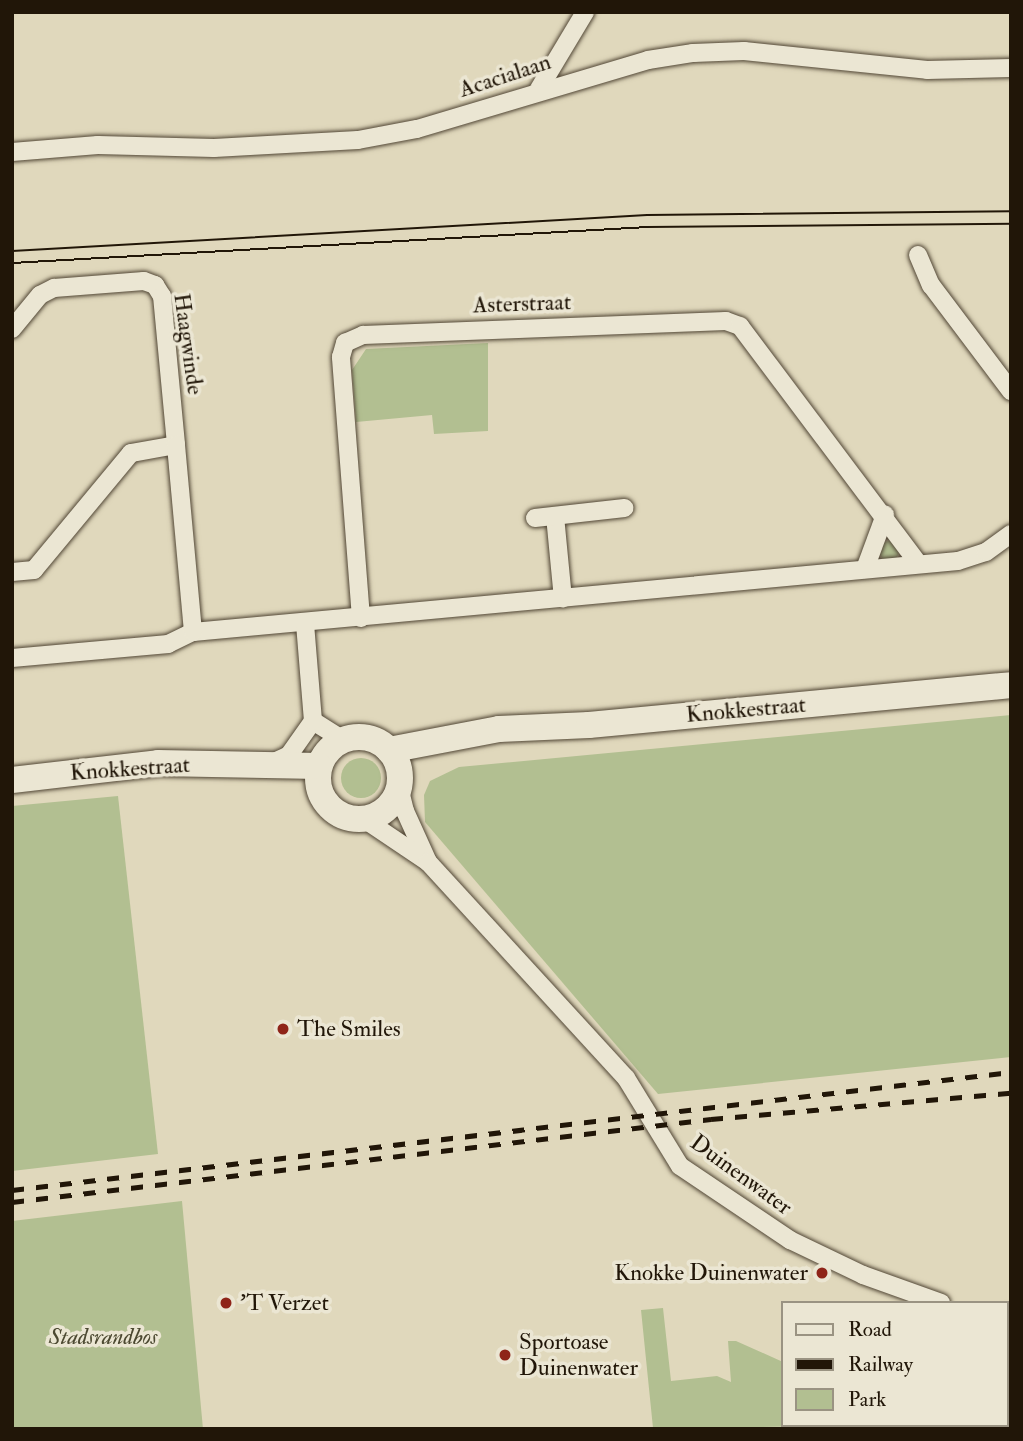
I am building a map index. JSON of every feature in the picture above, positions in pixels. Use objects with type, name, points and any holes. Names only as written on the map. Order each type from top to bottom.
[{"type":"street","points":[[539,89],[585,12]]},
{"type":"street","name":"Acacialaan","points":[[12,152],[98,145],[227,148],[358,140],[430,125],[522,99],[539,89],[648,60],[719,52],[927,70],[1011,68]]},
{"type":"street","points":[[918,256],[931,285],[1011,391]]},
{"type":"street","name":"Haagwinde","points":[[12,329],[40,295],[54,288],[144,281],[155,285],[162,296],[193,632]]},
{"type":"street","name":"Asterstraat","points":[[361,618],[341,357],[345,343],[363,335],[726,321],[740,326],[885,515],[918,563]]},
{"type":"street","points":[[12,572],[34,570],[131,453],[176,444]]},
{"type":"street","points":[[535,518],[624,508]]},
{"type":"street","points":[[865,569],[885,515]]},
{"type":"street","points":[[555,516],[563,599]]},
{"type":"street","points":[[12,658],[168,644],[193,632],[563,599],[967,558],[986,552],[1011,534]]},
{"type":"street","points":[[248,767],[270,764],[289,755],[313,721],[305,623]]},
{"type":"street","name":"Knokkestraat","points":[[389,750],[481,731],[1011,685]]},
{"type":"street","points":[[313,721],[343,740]]},
{"type":"street","name":"Knokkestraat","points":[[400,781],[420,759],[481,731]]},
{"type":"street","points":[[368,738],[389,750],[400,781],[387,809],[364,819],[332,810],[319,778],[330,747],[343,740],[368,738]]},
{"type":"street","name":"Knokkestraat","points":[[12,780],[158,763],[248,767],[319,778]]},
{"type":"street","name":"Duinenwater","points":[[400,781],[405,811],[428,862]]},
{"type":"street","name":"Duinenwater","points":[[364,819],[428,862],[626,1078],[680,1166],[790,1240],[863,1275],[935,1301]]},
{"type":"green space","points":[[488,343],[488,431],[434,434],[432,415],[356,422],[352,370],[366,349]]},
{"type":"green space","points":[[889,541],[896,544],[899,551],[896,558],[889,561],[882,558],[879,551],[882,544]]},
{"type":"green space","points":[[1011,715],[1011,1057],[658,1094],[425,822],[424,795],[430,781],[459,767]]},
{"type":"green space","points":[[361,758],[369,759],[375,764],[380,770],[380,786],[375,792],[369,797],[361,798],[353,797],[347,792],[342,786],[341,778],[342,770],[347,764],[353,759]]},
{"type":"green space","points":[[118,796],[158,1154],[12,1171],[12,806]]},
{"type":"green space","name":"Stadsrandbos","points":[[182,1201],[203,1429],[12,1429],[12,1221]]},
{"type":"green space","points":[[663,1308],[671,1381],[717,1376],[731,1382],[728,1341],[736,1341],[782,1362],[782,1427],[647,1429],[653,1428],[641,1310]]},
{"type":"green space","points":[[1009,1338],[1011,1338],[1009,1406]]},
{"type":"water","points":[[1009,1418],[1011,1429],[860,1429],[1009,1427]]},
{"type":"tram line","points":[[12,251],[647,215],[1011,211]]},
{"type":"tram line","points":[[12,263],[648,227],[1011,224]]},
{"type":"railway","points":[[12,1190],[1011,1072]]},
{"type":"railway","points":[[12,1202],[711,1119],[1011,1093]]},
{"type":"place","name":"The Smiles","points":[[283,1029]]},
{"type":"place","name":"Knokke Duinenwater","points":[[822,1273]]},
{"type":"place","name":"'T Verzet","points":[[226,1303]]},
{"type":"place","name":"Sportoase Duinenwater","points":[[505,1355]]}]
